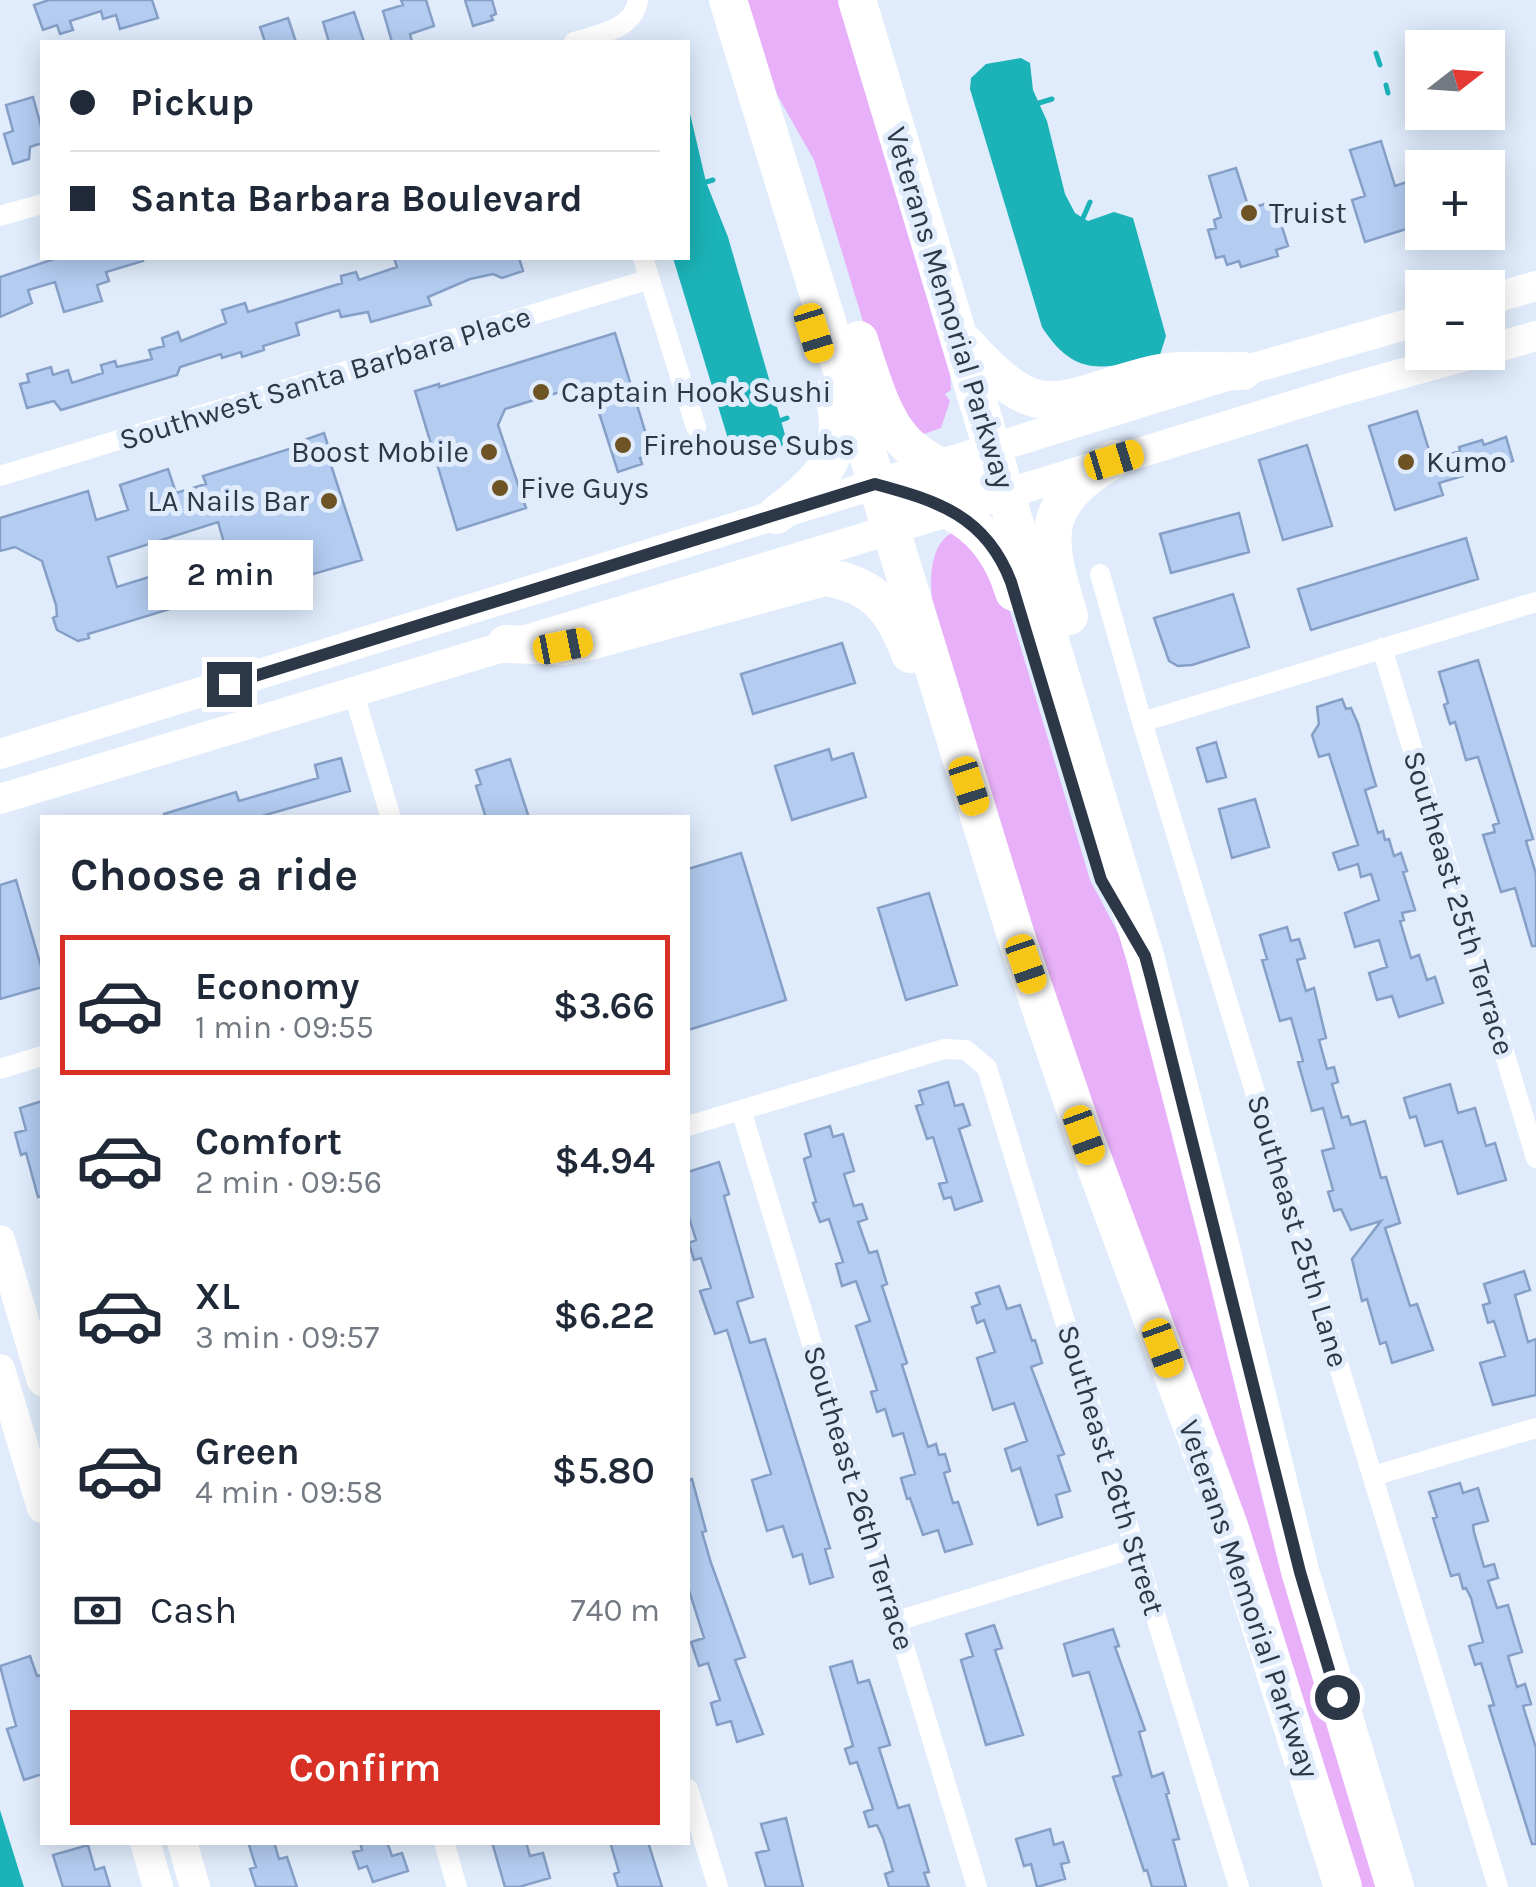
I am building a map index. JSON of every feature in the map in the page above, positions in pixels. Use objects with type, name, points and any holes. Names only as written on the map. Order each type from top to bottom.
[{"type":"highway","name":"Veterans Memorial Parkway","points":[[858,0],[1145,956],[1300,1572],[1395,1887]]},
{"type":"highway","name":"Veterans Memorial Parkway","points":[[733,18],[889,530],[1047,1026],[1240,1561],[1343,1887]]},
{"type":"highway","points":[[733,18],[738,90],[838,417],[836,445],[825,471],[806,493],[776,515]]},
{"type":"highway","points":[[753,84],[804,162],[882,412],[902,441],[936,466],[1005,492]]},
{"type":"highway","points":[[960,338],[1006,386],[1026,397],[1046,400],[1076,398],[1155,374],[1244,371]]},
{"type":"highway","points":[[1114,460],[1073,489],[1057,515],[1050,544],[1150,886],[1145,956]]},
{"type":"highway","points":[[875,484],[948,510],[980,529],[1002,558],[1101,880],[1145,956]]},
{"type":"highway","points":[[506,644],[563,646],[590,641],[815,578],[856,584],[876,597],[902,633],[983,888],[1047,1026]]},
{"type":"main road","points":[[1505,295],[1536,286]]},
{"type":"main road","points":[[0,754],[1405,325]]},
{"type":"main road","points":[[1505,333],[1535,334]]},
{"type":"main road","points":[[1505,344],[1535,334]]},
{"type":"main road","points":[[1325,396],[1370,366],[1405,355]]},
{"type":"main road","points":[[0,799],[1416,370]]},
{"type":"main road","points":[[0,1240],[40,1374]]},
{"type":"main road","points":[[0,1369],[40,1501]]},
{"type":"main road","points":[[145,1845],[158,1887]]},
{"type":"main road","points":[[183,1845],[195,1887]]},
{"type":"street","points":[[580,40],[625,24],[633,16],[638,0]]},
{"type":"street","points":[[0,216],[40,205]]},
{"type":"street","points":[[644,260],[696,428]]},
{"type":"street","name":"Southwest Santa Barbara Place","points":[[0,476],[650,278]]},
{"type":"street","name":"Southeast 25th Lane","points":[[1100,574],[1498,1887]]},
{"type":"street","points":[[1142,722],[1536,602]]},
{"type":"street","name":"Southeast 25th Terrace","points":[[1382,648],[1536,1158]]},
{"type":"street","points":[[353,691],[390,815]]},
{"type":"street","name":"Southeast 26th Street","points":[[741,1110],[944,1049],[966,1050],[977,1056],[992,1080],[1239,1887]]},
{"type":"street","points":[[0,1069],[40,1057]]},
{"type":"street","points":[[690,1125],[741,1110]]},
{"type":"street","name":"Southeast 26th Terrace","points":[[741,1110],[978,1887]]},
{"type":"street","points":[[1373,1476],[1536,1428]]},
{"type":"street","points":[[897,1621],[1135,1548]]},
{"type":"street","points":[[690,1796],[718,1887]]},
{"type":"street","points":[[445,1845],[457,1887]]},
{"type":"shaded area","points":[[747,0],[841,0],[950,358],[951,390],[945,394],[950,401],[941,428],[918,436],[882,384],[814,160],[776,93]]},
{"type":"shaded area","points":[[958,530],[1006,598],[1090,880],[1133,961],[1381,1887],[1360,1887],[1247,1527],[1129,1212],[1049,982],[933,611],[931,576],[936,553],[948,535]]},
{"type":"water","points":[[1021,58],[1030,63],[1033,90],[1047,121],[1065,194],[1075,213],[1088,221],[1114,212],[1133,218],[1166,336],[1160,355],[1109,366],[1081,363],[1067,356],[1042,327],[970,89],[971,78],[986,64]]},
{"type":"water","points":[[690,114],[706,182],[728,237],[786,438],[782,446],[742,457],[732,452],[674,260],[690,260]]},
{"type":"water","points":[[0,1810],[24,1887],[0,1887]]},
{"type":"building","points":[[49,0],[152,0],[158,18],[120,29],[116,15],[103,19],[101,11],[70,21],[73,30],[60,34],[57,25],[43,30],[34,5]]},
{"type":"building","points":[[401,0],[426,0],[434,26],[410,34],[412,40],[391,40],[383,11],[403,5]]},
{"type":"building","points":[[465,0],[492,0],[496,14],[491,16],[493,20],[473,26]]},
{"type":"building","points":[[354,12],[363,40],[328,40],[323,22]]},
{"type":"building","points":[[288,18],[295,40],[264,40],[260,27]]},
{"type":"building","points":[[33,97],[40,123],[40,144],[30,147],[29,159],[13,164],[4,134],[13,131],[6,105]]},
{"type":"building","points":[[1381,141],[1395,186],[1405,183],[1405,229],[1365,242],[1352,200],[1365,196],[1350,150]]},
{"type":"building","name":"Truist","points":[[1236,168],[1249,209],[1274,201],[1288,246],[1276,250],[1278,256],[1241,267],[1239,261],[1227,265],[1224,256],[1216,258],[1208,230],[1216,228],[1214,220],[1221,217],[1209,176]]},
{"type":"building","points":[[51,260],[143,261],[106,272],[109,281],[97,285],[102,301],[64,312],[55,282],[28,290],[32,303],[0,317],[0,277]]},
{"type":"building","points":[[395,260],[520,260],[523,271],[502,278],[493,274],[470,279],[428,297],[431,305],[371,322],[368,312],[341,317],[339,310],[296,323],[299,335],[242,357],[241,352],[222,358],[221,354],[180,367],[177,375],[61,410],[54,401],[27,408],[20,384],[29,382],[27,374],[51,367],[53,375],[68,370],[72,383],[103,373],[101,365],[115,361],[117,367],[152,359],[149,350],[164,346],[162,338],[178,332],[181,341],[226,323],[222,310],[245,303],[248,312],[342,283],[341,276],[356,272],[359,280],[397,267]]},
{"type":"building","points":[[615,333],[652,454],[640,458],[642,464],[618,472],[593,394],[579,386],[505,409],[498,425],[526,508],[457,530],[415,391]]},
{"type":"building","name":"Kumo","points":[[1417,411],[1432,460],[1460,451],[1459,447],[1482,440],[1484,445],[1506,437],[1513,461],[1439,483],[1443,495],[1395,510],[1369,426]]},
{"type":"building","points":[[324,433],[362,560],[240,595],[238,588],[88,634],[89,638],[78,641],[57,630],[53,618],[57,616],[56,605],[42,561],[15,547],[0,551],[0,518],[88,491],[96,520],[128,510],[120,485],[168,469],[176,493],[206,484],[203,476],[302,445],[301,441]],"holes":[[[218,522],[227,553],[117,587],[108,557]]]},
{"type":"building","points":[[1307,445],[1332,526],[1283,540],[1259,460]]},
{"type":"building","points":[[1239,513],[1249,552],[1171,573],[1160,534]]},
{"type":"building","points":[[1466,538],[1478,579],[1311,630],[1298,589]]},
{"type":"building","points":[[1233,594],[1249,647],[1192,665],[1178,666],[1169,661],[1154,618]]},
{"type":"building","points":[[842,643],[855,683],[753,714],[741,674]]},
{"type":"building","points":[[1478,660],[1533,839],[1526,841],[1536,874],[1536,946],[1532,946],[1515,888],[1501,892],[1483,835],[1495,832],[1493,825],[1499,823],[1478,757],[1466,760],[1455,722],[1450,724],[1444,705],[1448,703],[1439,672]]},
{"type":"building","points":[[1342,699],[1358,724],[1376,786],[1365,790],[1378,833],[1383,831],[1385,840],[1389,839],[1394,856],[1401,853],[1407,871],[1403,872],[1415,910],[1402,913],[1404,920],[1400,921],[1411,958],[1419,955],[1427,980],[1435,977],[1443,1003],[1399,1017],[1392,996],[1377,1000],[1369,973],[1387,967],[1379,940],[1355,947],[1345,913],[1379,900],[1371,874],[1361,877],[1358,864],[1339,870],[1333,853],[1358,845],[1329,754],[1319,757],[1312,735],[1319,724],[1317,707]]},
{"type":"building","points":[[1216,742],[1226,777],[1207,782],[1197,748]]},
{"type":"building","points":[[829,749],[832,760],[853,753],[866,797],[792,820],[775,766]]},
{"type":"building","points":[[341,758],[350,791],[266,815],[164,815],[236,792],[239,801],[318,778],[315,765]]},
{"type":"building","points":[[510,759],[528,815],[485,815],[476,786],[481,784],[476,770]]},
{"type":"building","points":[[1255,799],[1269,847],[1232,858],[1219,809]]},
{"type":"building","points":[[741,853],[786,1000],[690,1029],[690,868]]},
{"type":"building","points":[[16,880],[40,963],[40,988],[0,999],[0,885]]},
{"type":"building","points":[[929,893],[957,985],[906,1000],[878,908]]},
{"type":"building","points":[[1287,927],[1291,941],[1299,939],[1305,958],[1297,960],[1306,991],[1314,988],[1326,1038],[1319,1040],[1327,1069],[1334,1067],[1338,1082],[1332,1084],[1342,1118],[1348,1116],[1351,1125],[1365,1121],[1381,1178],[1386,1177],[1400,1223],[1385,1228],[1410,1306],[1417,1304],[1433,1350],[1392,1363],[1386,1342],[1380,1344],[1367,1299],[1362,1301],[1352,1259],[1381,1221],[1351,1230],[1341,1209],[1334,1211],[1328,1192],[1333,1190],[1322,1151],[1334,1148],[1323,1108],[1312,1111],[1291,1018],[1280,1021],[1262,960],[1267,959],[1260,935]]},
{"type":"building","points":[[948,1082],[955,1106],[963,1104],[970,1125],[959,1129],[982,1201],[955,1210],[951,1197],[944,1199],[939,1184],[947,1182],[933,1137],[927,1139],[916,1106],[923,1104],[919,1091]]},
{"type":"building","points":[[1450,1084],[1458,1113],[1475,1108],[1486,1146],[1495,1143],[1506,1180],[1458,1194],[1442,1141],[1425,1146],[1416,1116],[1410,1118],[1404,1098]]},
{"type":"building","points":[[40,1102],[38,1197],[26,1153],[21,1155],[15,1133],[26,1130],[20,1108]]},
{"type":"building","points":[[830,1126],[833,1137],[843,1134],[854,1171],[844,1174],[854,1206],[862,1204],[867,1219],[858,1222],[869,1253],[877,1251],[887,1284],[882,1286],[907,1363],[902,1365],[928,1447],[936,1444],[939,1455],[945,1454],[950,1471],[944,1473],[953,1503],[958,1502],[972,1544],[945,1552],[938,1530],[923,1535],[901,1478],[915,1474],[903,1433],[893,1436],[885,1409],[877,1412],[871,1392],[877,1390],[856,1326],[870,1321],[856,1281],[842,1286],[836,1264],[843,1262],[829,1219],[820,1222],[804,1159],[811,1156],[805,1134]]},
{"type":"building","points":[[719,1162],[729,1194],[724,1196],[753,1297],[737,1302],[750,1343],[765,1339],[830,1548],[825,1549],[833,1577],[810,1584],[802,1554],[793,1557],[783,1526],[767,1531],[752,1480],[771,1474],[727,1330],[715,1334],[700,1291],[711,1288],[701,1258],[694,1260],[690,1246],[696,1240],[690,1220],[690,1171]]},
{"type":"building","points":[[1524,1271],[1530,1290],[1515,1295],[1528,1342],[1536,1339],[1536,1395],[1493,1405],[1480,1363],[1505,1356],[1494,1321],[1488,1323],[1483,1305],[1490,1303],[1484,1284]]},
{"type":"building","points":[[999,1286],[1007,1309],[1020,1305],[1032,1341],[1035,1340],[1042,1363],[1031,1367],[1064,1454],[1058,1456],[1070,1491],[1056,1495],[1062,1517],[1038,1525],[1020,1468],[1012,1471],[1005,1449],[1027,1441],[1014,1403],[993,1410],[977,1358],[995,1352],[984,1320],[977,1323],[972,1307],[980,1304],[976,1293]]},
{"type":"building","points":[[690,1480],[711,1563],[745,1657],[735,1660],[763,1734],[737,1742],[731,1721],[717,1725],[711,1703],[720,1700],[708,1663],[699,1666],[691,1642],[704,1638],[690,1593]]},
{"type":"building","points":[[1460,1483],[1463,1493],[1478,1488],[1488,1521],[1473,1525],[1474,1532],[1484,1567],[1494,1564],[1498,1578],[1488,1581],[1497,1608],[1508,1605],[1522,1652],[1508,1656],[1517,1687],[1525,1684],[1531,1704],[1523,1706],[1536,1748],[1536,1844],[1532,1844],[1489,1706],[1494,1705],[1481,1663],[1475,1665],[1469,1646],[1483,1642],[1471,1598],[1463,1589],[1459,1574],[1451,1576],[1433,1518],[1437,1517],[1429,1492]]},
{"type":"building","points":[[994,1625],[1002,1648],[995,1650],[1023,1735],[986,1745],[961,1660],[973,1656],[966,1634]]},
{"type":"building","points":[[1113,1629],[1119,1646],[1115,1647],[1145,1730],[1139,1732],[1152,1777],[1163,1773],[1169,1793],[1166,1794],[1179,1839],[1173,1840],[1186,1887],[1152,1887],[1113,1777],[1121,1775],[1089,1672],[1073,1676],[1064,1644]]},
{"type":"building","points":[[30,1656],[40,1675],[40,1775],[24,1780],[7,1729],[16,1726],[0,1666]]},
{"type":"building","points":[[852,1661],[858,1683],[869,1680],[890,1745],[879,1748],[898,1808],[909,1805],[929,1872],[924,1873],[929,1887],[889,1887],[885,1874],[893,1871],[877,1825],[869,1827],[864,1812],[873,1809],[857,1762],[850,1764],[845,1749],[853,1746],[830,1667]]},
{"type":"building","points":[[786,1818],[803,1887],[766,1887],[756,1853],[769,1850],[761,1824]]},
{"type":"building","points":[[1050,1829],[1054,1845],[1063,1842],[1069,1862],[1061,1864],[1065,1879],[1037,1887],[1031,1864],[1024,1866],[1016,1839]]},
{"type":"building","points":[[88,1845],[95,1870],[104,1867],[110,1887],[63,1887],[53,1855]]},
{"type":"building","points":[[249,1845],[275,1845],[279,1859],[287,1857],[297,1887],[256,1887],[250,1869],[256,1867]]},
{"type":"building","points":[[361,1845],[388,1845],[392,1856],[402,1853],[408,1871],[373,1882],[367,1866],[359,1869],[353,1852],[362,1850]]},
{"type":"building","points":[[493,1845],[527,1845],[530,1856],[543,1853],[550,1878],[505,1887]]},
{"type":"building","points":[[611,1845],[649,1845],[662,1887],[618,1887],[614,1874],[619,1872]]},
{"type":"waterway","points":[[1376,53],[1380,65]]},
{"type":"waterway","points":[[1386,85],[1388,93]]},
{"type":"waterway","points":[[1039,103],[1052,99]]},
{"type":"waterway","points":[[706,182],[713,180]]},
{"type":"waterway","points":[[1083,218],[1090,202]]},
{"type":"waterway","points":[[779,421],[787,418]]},
{"type":"place","name":"Truist","points":[[1249,213]]},
{"type":"place","name":"Captain Hook Sushi","points":[[541,392]]},
{"type":"place","name":"Firehouse Subs","points":[[623,445]]},
{"type":"place","name":"Boost Mobile","points":[[489,452]]},
{"type":"place","name":"Kumo","points":[[1406,462]]},
{"type":"place","name":"Five Guys","points":[[500,488]]},
{"type":"place","name":"LA Nails Bar","points":[[329,501]]},
{"type":"route","points":[[229,684],[875,484],[917,496],[962,516],[980,529],[1002,558],[1011,582],[1101,880],[1145,956],[1300,1572],[1337,1697]]}]
